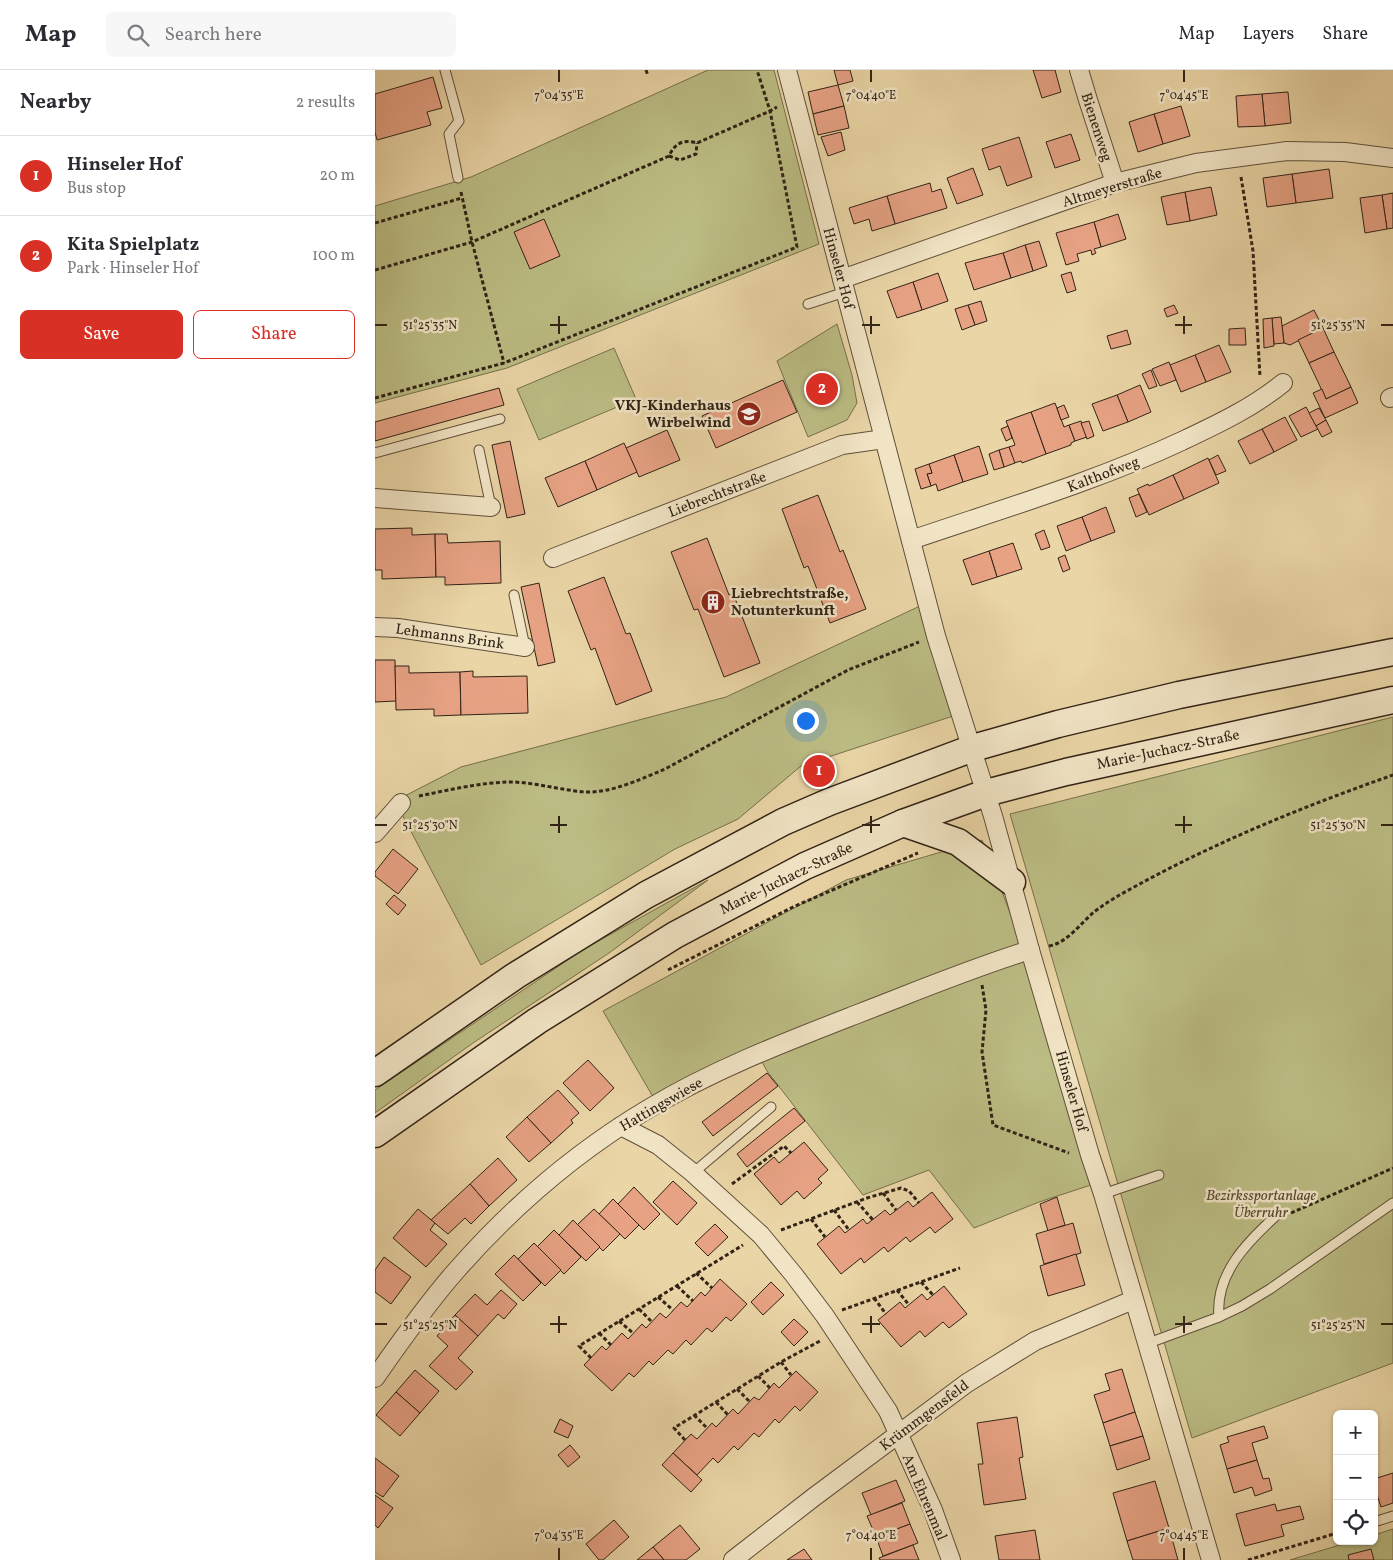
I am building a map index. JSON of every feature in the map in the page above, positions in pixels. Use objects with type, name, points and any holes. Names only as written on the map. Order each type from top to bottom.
[{"type":"main road","points":[[375,1073],[515,976],[646,895],[783,822],[829,802],[973,748],[1058,724],[1179,695],[1393,652]]},
{"type":"main road","name":"Marie-Juchacz-Straße","points":[[375,1134],[537,1021],[675,936],[805,866],[903,823],[986,793],[1114,760],[1393,700]]},
{"type":"main road","points":[[903,823],[958,842],[1012,882]]},
{"type":"street","name":"Hinseler Hof","points":[[787,70],[936,636],[973,748],[1090,1155],[1211,1560]]},
{"type":"street","name":"Bienenweg","points":[[1079,70],[1115,183]]},
{"type":"street","name":"Altmeyerstraße","points":[[843,286],[1115,183],[1197,163],[1238,156],[1287,151],[1345,152],[1393,158]]},
{"type":"street","name":"Kalthofweg","points":[[911,540],[1065,489],[1155,453],[1222,422],[1263,399],[1283,383]]},
{"type":"street","name":"Liebrechtstraße","points":[[553,558],[841,445],[884,439]]},
{"type":"street","points":[[375,498],[491,507]]},
{"type":"street","name":"Lehmanns Brink","points":[[375,627],[398,628],[525,646]]},
{"type":"street","points":[[375,833],[401,803]]},
{"type":"street","name":"Hattingswiese","points":[[375,1378],[418,1318],[455,1272],[496,1228],[542,1186],[580,1155],[621,1126],[678,1092],[740,1062],[967,971],[1030,950]]},
{"type":"street","name":"Am Ehrenmal","points":[[621,1126],[658,1145],[693,1173],[761,1235],[825,1316],[888,1411],[933,1510],[951,1560]]},
{"type":"street","name":"Krümmgensfeld","points":[[733,1560],[967,1383],[1035,1341],[1133,1300]]},
{"type":"lane","points":[[445,70],[459,120],[449,134],[458,178]]},
{"type":"lane","points":[[808,304],[843,286]]},
{"type":"lane","points":[[375,453],[500,419]]},
{"type":"lane","points":[[479,450],[491,507]]},
{"type":"lane","points":[[513,595],[525,646]]},
{"type":"lane","points":[[693,1173],[771,1107]]},
{"type":"lane","points":[[1103,1194],[1159,1175]]},
{"type":"lane","points":[[1146,1344],[1219,1317],[1242,1306],[1270,1289],[1393,1203]]},
{"type":"lane","points":[[1219,1317],[1218,1305],[1221,1289],[1234,1262],[1252,1238],[1277,1215]]},
{"type":"lane","points":[[1378,1521],[1393,1516]]},
{"type":"path","points":[[646,70],[648,76]]},
{"type":"path","points":[[375,398],[504,363],[797,247],[770,111],[757,70]]},
{"type":"path","points":[[375,270],[472,242],[669,156],[674,145],[687,140],[697,143],[770,111],[794,94]]},
{"type":"path","points":[[669,156],[680,160],[696,154],[697,143]]},
{"type":"path","points":[[1238,156],[1253,251],[1258,353],[1263,399]]},
{"type":"path","points":[[458,178],[472,242],[504,363]]},
{"type":"path","points":[[375,223],[462,198]]},
{"type":"path","points":[[401,803],[418,797],[484,784],[512,782],[587,792],[636,782],[665,769],[848,670],[936,636]]},
{"type":"path","points":[[1030,950],[1054,945],[1114,898],[1189,859],[1335,796],[1393,775]]},
{"type":"path","points":[[662,973],[793,907],[925,851]]},
{"type":"path","points":[[967,971],[971,981],[983,985],[985,994],[986,1010],[982,1052],[993,1125],[1076,1155],[1090,1155]]},
{"type":"path","points":[[718,1195],[784,1146],[791,1153]]},
{"type":"path","points":[[1277,1215],[1281,1217],[1393,1168]]},
{"type":"path","points":[[591,1358],[579,1346],[761,1235],[901,1188],[909,1190],[919,1203]]},
{"type":"path","points":[[883,1193],[896,1210]]},
{"type":"path","points":[[857,1202],[873,1220]]},
{"type":"path","points":[[834,1210],[849,1230]]},
{"type":"path","points":[[811,1219],[825,1237]]},
{"type":"path","points":[[825,1316],[960,1268]]},
{"type":"path","points":[[696,1273],[712,1288]]},
{"type":"path","points":[[921,1282],[933,1295]]},
{"type":"path","points":[[677,1286],[693,1301]]},
{"type":"path","points":[[897,1290],[909,1305]]},
{"type":"path","points":[[658,1297],[673,1310]]},
{"type":"path","points":[[874,1298],[886,1314]]},
{"type":"path","points":[[639,1309],[652,1322]]},
{"type":"path","points":[[619,1321],[633,1333]]},
{"type":"path","points":[[685,1440],[674,1428],[781,1362],[835,1332]]},
{"type":"path","points":[[599,1333],[611,1344]]},
{"type":"path","points":[[781,1362],[791,1375]]},
{"type":"path","points":[[758,1376],[769,1388]]},
{"type":"path","points":[[737,1389],[750,1402]]},
{"type":"path","points":[[715,1402],[728,1415]]},
{"type":"path","points":[[694,1415],[707,1428]]},
{"type":"path","points":[[1248,1560],[1333,1535]]},
{"type":"green space","points":[[708,70],[774,70],[819,244],[507,368],[375,403],[375,206],[471,177]]},
{"type":"green space","points":[[837,324],[852,375],[857,403],[847,420],[808,437],[777,361]]},
{"type":"green space","points":[[614,348],[636,399],[539,440],[517,389]]},
{"type":"green space","points":[[920,606],[953,716],[801,766],[738,819],[675,849],[481,965],[395,801],[461,767],[726,697]]},
{"type":"green space","name":"Bezirkssportanlage Überruhr","points":[[1393,717],[1393,1363],[1192,1438],[1010,814]]},
{"type":"green space","points":[[982,840],[1024,949],[656,1102],[603,1011],[846,880]]},
{"type":"green space","points":[[708,880],[609,953],[473,1043],[375,1113],[375,1090],[584,949]]},
{"type":"green space","points":[[1025,954],[1097,1183],[1039,1202],[974,1228],[929,1170],[863,1195],[767,1071],[759,1056]]},
{"type":"green space","points":[[1393,1529],[1393,1560],[1290,1560],[1340,1545],[1378,1545],[1378,1534]]},
{"type":"building","points":[[834,70],[850,70],[853,81],[838,85]]},
{"type":"building","points":[[1033,70],[1055,70],[1061,92],[1042,98]]},
{"type":"building","points":[[433,77],[442,108],[427,112],[431,125],[377,140],[375,132],[375,94]]},
{"type":"building","points":[[838,85],[844,106],[813,114],[808,92]]},
{"type":"building","points":[[1288,92],[1291,123],[1265,126],[1262,94]]},
{"type":"building","points":[[1262,94],[1265,126],[1238,127],[1236,96]]},
{"type":"building","points":[[844,106],[849,128],[818,135],[813,114]]},
{"type":"building","points":[[1181,106],[1190,136],[1163,144],[1154,114]]},
{"type":"building","points":[[1154,114],[1163,144],[1138,152],[1129,122]]},
{"type":"building","points":[[841,132],[845,150],[828,156],[821,137]]},
{"type":"building","points":[[1071,134],[1080,160],[1055,168],[1046,142]]},
{"type":"building","points":[[1019,137],[1032,177],[1007,186],[1000,166],[989,170],[982,149]]},
{"type":"building","points":[[973,168],[983,195],[957,204],[947,178]]},
{"type":"building","points":[[1329,169],[1333,198],[1296,203],[1292,174]]},
{"type":"building","points":[[1292,174],[1296,203],[1267,207],[1263,178]]},
{"type":"building","points":[[930,183],[932,192],[941,189],[947,208],[895,224],[887,196]]},
{"type":"building","points":[[1211,187],[1217,215],[1190,221],[1185,192]]},
{"type":"building","points":[[1185,192],[1190,221],[1167,225],[1161,197]]},
{"type":"building","points":[[1393,193],[1393,228],[1387,229],[1382,195]]},
{"type":"building","points":[[1382,195],[1387,229],[1365,233],[1360,198]]},
{"type":"building","points":[[887,196],[895,224],[872,231],[869,219],[854,224],[849,208]]},
{"type":"building","points":[[1118,214],[1126,239],[1101,247],[1094,222]]},
{"type":"building","points":[[544,219],[560,256],[530,269],[514,232]]},
{"type":"building","points":[[1094,222],[1101,247],[1094,249],[1096,253],[1092,255],[1091,250],[1077,254],[1079,261],[1066,265],[1056,233]]},
{"type":"building","points":[[1039,241],[1047,266],[1033,271],[1025,245]]},
{"type":"building","points":[[1025,245],[1033,271],[1011,278],[1003,253]]},
{"type":"building","points":[[1003,253],[1011,278],[974,290],[965,263]]},
{"type":"building","points":[[1071,272],[1076,290],[1067,293],[1061,275]]},
{"type":"building","points":[[938,273],[948,301],[922,310],[913,282]]},
{"type":"building","points":[[913,282],[922,310],[897,318],[887,291]]},
{"type":"building","points":[[981,301],[987,321],[975,325],[968,305]]},
{"type":"building","points":[[968,305],[975,325],[962,330],[955,309]]},
{"type":"building","points":[[1174,305],[1178,313],[1167,317],[1164,309]]},
{"type":"building","points":[[1314,310],[1323,328],[1290,345],[1284,343],[1282,326]]},
{"type":"building","points":[[1281,317],[1284,343],[1274,344],[1272,318]]},
{"type":"building","points":[[1272,318],[1274,346],[1264,348],[1263,319]]},
{"type":"building","points":[[1245,328],[1246,345],[1229,345],[1229,329]]},
{"type":"building","points":[[1323,328],[1334,352],[1309,363],[1298,340]]},
{"type":"building","points":[[1127,330],[1131,344],[1111,349],[1107,336]]},
{"type":"building","points":[[1219,345],[1231,372],[1206,382],[1195,355]]},
{"type":"building","points":[[1334,352],[1351,387],[1326,399],[1309,363]]},
{"type":"building","points":[[1195,355],[1206,382],[1181,392],[1170,365]]},
{"type":"building","points":[[1169,362],[1176,380],[1160,386],[1152,369]]},
{"type":"building","points":[[1151,370],[1157,386],[1149,389],[1142,374]]},
{"type":"building","name":"VKJ-Kinderhaus Wirbelwind","points":[[783,380],[797,412],[716,448],[702,416]]},
{"type":"building","points":[[1140,385],[1151,412],[1128,422],[1117,395]]},
{"type":"building","points":[[1351,387],[1358,403],[1325,418],[1313,393],[1322,389],[1326,399]]},
{"type":"building","points":[[499,388],[504,405],[375,441],[375,422]]},
{"type":"building","points":[[1117,395],[1128,422],[1103,431],[1092,404]]},
{"type":"building","points":[[1055,403],[1064,427],[1069,425],[1075,441],[1071,445],[1046,454],[1031,412]]},
{"type":"building","points":[[1064,405],[1069,417],[1061,420],[1057,408]]},
{"type":"building","points":[[1306,407],[1318,429],[1301,437],[1289,416]]},
{"type":"building","points":[[1319,408],[1326,420],[1316,426],[1309,413]]},
{"type":"building","points":[[1031,412],[1046,454],[1022,463],[1021,461],[1014,463],[1009,447],[1015,445],[1006,421]]},
{"type":"building","points":[[1285,417],[1297,440],[1274,452],[1262,429]]},
{"type":"building","points":[[1326,420],[1332,432],[1322,437],[1316,426]]},
{"type":"building","points":[[1081,421],[1087,437],[1075,441],[1069,425]]},
{"type":"building","points":[[1089,421],[1094,436],[1087,439],[1081,423]]},
{"type":"building","points":[[1008,426],[1012,438],[1006,441],[1001,429]]},
{"type":"building","points":[[1262,429],[1274,452],[1250,464],[1238,441]]},
{"type":"building","points":[[667,430],[680,460],[639,477],[626,448]]},
{"type":"building","points":[[510,441],[525,514],[507,518],[492,445]]},
{"type":"building","points":[[624,443],[637,472],[597,490],[585,461]]},
{"type":"building","points":[[979,446],[988,474],[963,482],[954,455]]},
{"type":"building","points":[[1009,447],[1015,463],[1004,467],[999,450]]},
{"type":"building","points":[[999,450],[1004,467],[994,470],[989,454]]},
{"type":"building","points":[[954,455],[963,482],[938,491],[936,484],[931,486],[927,474],[932,473],[929,464]]},
{"type":"building","points":[[1218,455],[1226,471],[1216,475],[1209,460]]},
{"type":"building","points":[[1208,458],[1219,483],[1184,499],[1173,475]]},
{"type":"building","points":[[585,461],[597,490],[558,507],[545,478]]},
{"type":"building","points":[[929,464],[932,473],[927,474],[931,486],[921,489],[915,469]]},
{"type":"building","points":[[1173,475],[1184,499],[1149,515],[1137,489],[1148,484],[1149,486]]},
{"type":"building","points":[[1139,494],[1147,512],[1136,517],[1129,498]]},
{"type":"building","name":"Liebrechtstraße, Notunterkunft","points":[[818,495],[840,552],[843,550],[866,609],[830,623],[808,566],[804,568],[782,509]]},
{"type":"building","points":[[1106,507],[1115,532],[1091,541],[1082,517]]},
{"type":"building","points":[[1082,517],[1091,541],[1066,551],[1057,526]]},
{"type":"building","points":[[412,528],[412,535],[435,534],[436,577],[382,579],[382,570],[375,570],[375,529]]},
{"type":"building","points":[[1044,530],[1050,547],[1041,550],[1035,534]]},
{"type":"building","points":[[435,534],[447,534],[448,543],[500,541],[501,583],[445,585],[445,577],[436,577]]},
{"type":"building","name":"Liebrechtstraße, Notunterkunft","points":[[707,538],[729,595],[733,593],[760,663],[724,677],[698,609],[694,610],[671,552]]},
{"type":"building","points":[[1013,543],[1022,569],[997,577],[989,551]]},
{"type":"building","points":[[989,551],[997,577],[972,585],[963,560]]},
{"type":"building","points":[[1065,555],[1070,569],[1063,572],[1058,558]]},
{"type":"building","points":[[604,577],[626,634],[630,633],[652,691],[616,705],[595,648],[591,650],[568,591]]},
{"type":"building","points":[[539,583],[555,662],[538,666],[521,587]]},
{"type":"building","points":[[375,660],[395,660],[396,701],[375,702]]},
{"type":"building","points":[[395,666],[409,666],[409,673],[460,672],[461,715],[434,716],[434,709],[396,710]]},
{"type":"building","points":[[473,671],[473,677],[527,676],[528,713],[461,715],[460,672]]},
{"type":"building","points":[[393,849],[418,869],[398,894],[375,876],[375,872]]},
{"type":"building","points":[[394,895],[406,905],[398,915],[386,904]]},
{"type":"building","points":[[588,1060],[614,1088],[590,1111],[563,1083]]},
{"type":"building","points":[[767,1073],[778,1086],[713,1136],[702,1122]]},
{"type":"building","points":[[558,1090],[579,1113],[571,1120],[573,1123],[551,1143],[527,1117]]},
{"type":"building","points":[[794,1108],[805,1121],[747,1167],[737,1154]]},
{"type":"building","points":[[527,1117],[551,1143],[529,1162],[506,1137]]},
{"type":"building","points":[[804,1142],[828,1170],[818,1179],[822,1183],[804,1199],[797,1191],[781,1205],[754,1174],[774,1157],[779,1163]]},
{"type":"building","points":[[498,1158],[517,1180],[489,1206],[470,1184]]},
{"type":"building","points":[[673,1181],[697,1203],[677,1225],[653,1202]]},
{"type":"building","points":[[470,1184],[489,1206],[471,1224],[465,1218],[448,1234],[431,1220]]},
{"type":"building","points":[[634,1187],[660,1214],[644,1230],[618,1204]]},
{"type":"building","points":[[932,1192],[953,1219],[935,1233],[930,1227],[910,1242],[906,1237],[888,1252],[884,1247],[864,1263],[861,1258],[841,1274],[817,1244],[839,1226],[845,1233],[863,1219],[867,1224],[885,1210],[890,1215],[908,1201],[913,1207]]},
{"type":"building","points":[[1057,1197],[1065,1225],[1048,1231],[1040,1204]]},
{"type":"building","points":[[613,1199],[639,1225],[625,1239],[599,1214]]},
{"type":"building","points":[[418,1209],[435,1223],[430,1230],[447,1244],[426,1267],[393,1238]]},
{"type":"building","points":[[594,1209],[620,1234],[603,1251],[577,1225]]},
{"type":"building","points":[[573,1220],[600,1247],[586,1261],[559,1235]]},
{"type":"building","points":[[1073,1223],[1081,1253],[1044,1264],[1036,1234]]},
{"type":"building","points":[[715,1224],[728,1237],[708,1256],[695,1243]]},
{"type":"building","points":[[554,1230],[581,1257],[564,1274],[537,1247]]},
{"type":"building","points":[[534,1243],[561,1270],[545,1286],[518,1259]]},
{"type":"building","points":[[1076,1254],[1085,1285],[1048,1296],[1040,1266]]},
{"type":"building","points":[[514,1255],[541,1283],[523,1301],[495,1274]]},
{"type":"building","points":[[384,1257],[411,1277],[391,1304],[375,1292],[375,1270]]},
{"type":"building","points":[[720,1279],[747,1304],[731,1321],[726,1317],[712,1332],[707,1328],[691,1345],[686,1340],[673,1354],[668,1350],[653,1365],[649,1361],[634,1377],[629,1373],[612,1391],[584,1365],[602,1346],[606,1350],[622,1333],[628,1339],[642,1324],[646,1328],[660,1313],[666,1318],[681,1302],[687,1307],[701,1292],[705,1296]]},
{"type":"building","points":[[771,1282],[784,1295],[763,1315],[751,1302]]},
{"type":"building","points":[[944,1286],[967,1314],[949,1328],[943,1322],[925,1337],[920,1331],[901,1347],[878,1320],[900,1302],[905,1308],[922,1294],[927,1300]]},
{"type":"building","points":[[501,1290],[517,1304],[504,1319],[498,1314],[478,1336],[455,1315],[475,1294],[487,1305]]},
{"type":"building","points":[[455,1315],[478,1336],[458,1358],[473,1372],[456,1390],[429,1366],[448,1346],[437,1336]]},
{"type":"building","points":[[794,1319],[808,1332],[794,1346],[781,1332]]},
{"type":"building","points":[[1122,1369],[1135,1412],[1103,1423],[1094,1395],[1110,1390],[1105,1374]]},
{"type":"building","points":[[415,1370],[439,1391],[420,1413],[396,1392]]},
{"type":"building","points":[[796,1371],[818,1392],[800,1411],[795,1406],[779,1423],[775,1419],[759,1437],[754,1433],[738,1450],[734,1446],[718,1463],[713,1458],[697,1475],[673,1453],[691,1434],[697,1439],[712,1423],[716,1427],[733,1409],[738,1414],[754,1397],[759,1400],[774,1383],[779,1388]]},
{"type":"building","points":[[396,1392],[420,1413],[400,1436],[376,1415]]},
{"type":"building","points":[[1135,1412],[1143,1436],[1110,1446],[1103,1423]]},
{"type":"building","points":[[1017,1417],[1023,1457],[1019,1458],[1026,1499],[984,1505],[978,1464],[983,1464],[977,1423]]},
{"type":"building","points":[[560,1419],[573,1426],[568,1438],[554,1432]]},
{"type":"building","points":[[1264,1426],[1268,1438],[1252,1443],[1257,1460],[1227,1469],[1220,1445],[1229,1442],[1227,1437]]},
{"type":"building","points":[[1143,1436],[1150,1459],[1117,1470],[1110,1446]]},
{"type":"building","points":[[570,1445],[580,1457],[568,1467],[558,1455]]},
{"type":"building","points":[[673,1453],[702,1480],[691,1492],[662,1465]]},
{"type":"building","points":[[375,1458],[399,1476],[383,1497],[375,1492]]},
{"type":"building","points":[[1257,1460],[1263,1479],[1269,1478],[1272,1490],[1255,1496],[1252,1487],[1234,1493],[1227,1469]]},
{"type":"building","points":[[1393,1473],[1393,1503],[1381,1507],[1378,1498],[1378,1478]]},
{"type":"building","points":[[896,1480],[905,1501],[871,1515],[862,1493]]},
{"type":"building","points":[[1155,1481],[1169,1528],[1127,1541],[1113,1493]]},
{"type":"building","points":[[375,1495],[393,1508],[378,1528],[375,1525]]},
{"type":"building","points":[[902,1503],[910,1524],[876,1537],[867,1516]]},
{"type":"building","points":[[1275,1504],[1277,1511],[1300,1506],[1304,1519],[1281,1525],[1284,1536],[1245,1546],[1236,1514]]},
{"type":"building","points":[[614,1520],[629,1537],[603,1560],[599,1560],[586,1544]]},
{"type":"building","points":[[910,1524],[918,1543],[883,1556],[876,1537]]},
{"type":"building","points":[[680,1525],[700,1549],[686,1560],[664,1560],[653,1547]]},
{"type":"building","points":[[1169,1528],[1178,1560],[1133,1560],[1127,1541]]},
{"type":"building","points":[[1035,1530],[1040,1560],[999,1560],[995,1536]]},
{"type":"building","points":[[913,1545],[919,1560],[880,1560],[879,1558]]},
{"type":"building","points":[[653,1547],[664,1560],[637,1560]]},
{"type":"building","points":[[804,1549],[812,1560],[787,1560]]},
{"type":"building","points":[[1371,1549],[1374,1560],[1349,1560],[1348,1555]]},
{"type":"place","name":"Kita Spielplatz","points":[[822,389]]},
{"type":"place","name":"VKJ-Kinderhaus Wirbelwind","points":[[749,414]]},
{"type":"place","name":"Liebrechtstraße, Notunterkunft","points":[[713,602]]},
{"type":"place","name":"Hinseler Hof","points":[[819,771]]}]
